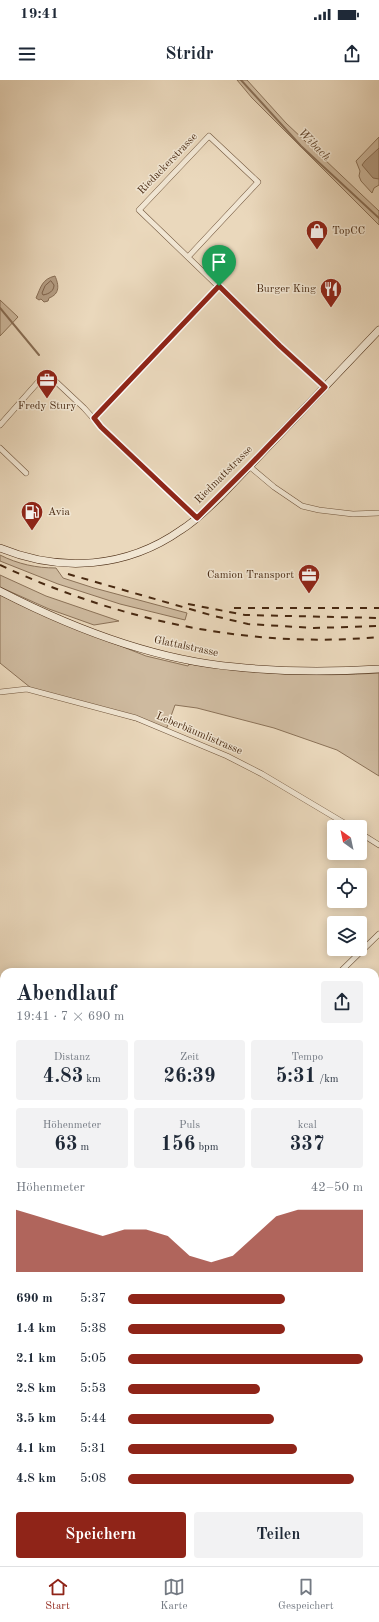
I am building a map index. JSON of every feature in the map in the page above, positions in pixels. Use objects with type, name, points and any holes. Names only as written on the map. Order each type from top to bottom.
[{"type":"main road","name":"Riedmattstrasse","points":[[0,548],[28,558],[47,562],[70,564],[100,563],[132,555],[154,546],[178,533],[197,518],[249,466],[379,330]]},
{"type":"main road","name":"Glattalstrasse","points":[[0,592],[74,625],[150,651],[186,660],[235,667],[286,670],[379,669]]},
{"type":"street","name":"Riedackerstrasse","points":[[188,257],[258,182],[209,136],[138,210],[325,387]]},
{"type":"street","points":[[94,418],[219,286]]},
{"type":"street","points":[[0,425],[39,380],[52,378],[94,418],[101,427],[197,518]]},
{"type":"street","points":[[0,448],[26,473]]},
{"type":"street","points":[[249,466],[274,487],[302,506],[319,510],[353,514],[379,513]]},
{"type":"street","name":"Leberbäumlistrasse","points":[[0,692],[27,689],[136,718],[227,756],[262,774],[339,820]]},
{"type":"street","points":[[367,837],[379,845]]},
{"type":"street","points":[[344,968],[379,934]]},
{"type":"shaded area","points":[[237,80],[247,80],[286,123],[379,211],[379,225],[252,98]]},
{"type":"shaded area","points":[[379,137],[379,185],[374,188],[372,193],[361,181],[359,176],[360,171],[356,161]]},
{"type":"shaded area","points":[[0,300],[18,317],[0,336]]},
{"type":"shaded area","points":[[0,555],[27,565],[56,568],[63,578],[94,588],[187,613],[185,620],[120,604],[58,584],[0,561]]},
{"type":"shaded area","points":[[0,575],[46,596],[119,621],[94,625],[49,609],[0,587]]},
{"type":"shaded area","points":[[0,595],[45,616],[146,656],[188,666],[189,664],[236,670],[308,675],[379,673],[379,776],[337,750],[274,728],[197,708],[175,705],[166,730],[31,688],[0,663]]},
{"type":"water","points":[[379,148],[379,179],[373,178],[362,165]]},
{"type":"water","points":[[55,276],[58,286],[57,292],[49,298],[48,301],[44,302],[41,299],[39,300],[36,298],[45,281]]},
{"type":"waterway","name":"Wibach","points":[[241,80],[301,146],[379,218]]},
{"type":"waterway","points":[[0,308],[39,355]]},
{"type":"railway","points":[[0,565],[91,601],[137,615],[185,626],[233,634],[281,639],[330,640],[379,637]]},
{"type":"railway","points":[[68,574],[214,616],[248,624],[314,628],[379,626]]},
{"type":"railway","points":[[188,604],[245,615],[379,618]]},
{"type":"railway","points":[[234,608],[379,608]]},
{"type":"place","name":"TopCC","points":[[317,250]]},
{"type":"place","name":"Burger King","points":[[331,308]]},
{"type":"place","name":"Fredy Stury","points":[[47,400]]},
{"type":"place","name":"Avia","points":[[32,532]]},
{"type":"place","name":"Camion Transport","points":[[309,594]]},
{"type":"route","points":[[219,286],[280,346],[325,387],[197,518],[101,427],[94,418],[219,286]]}]
